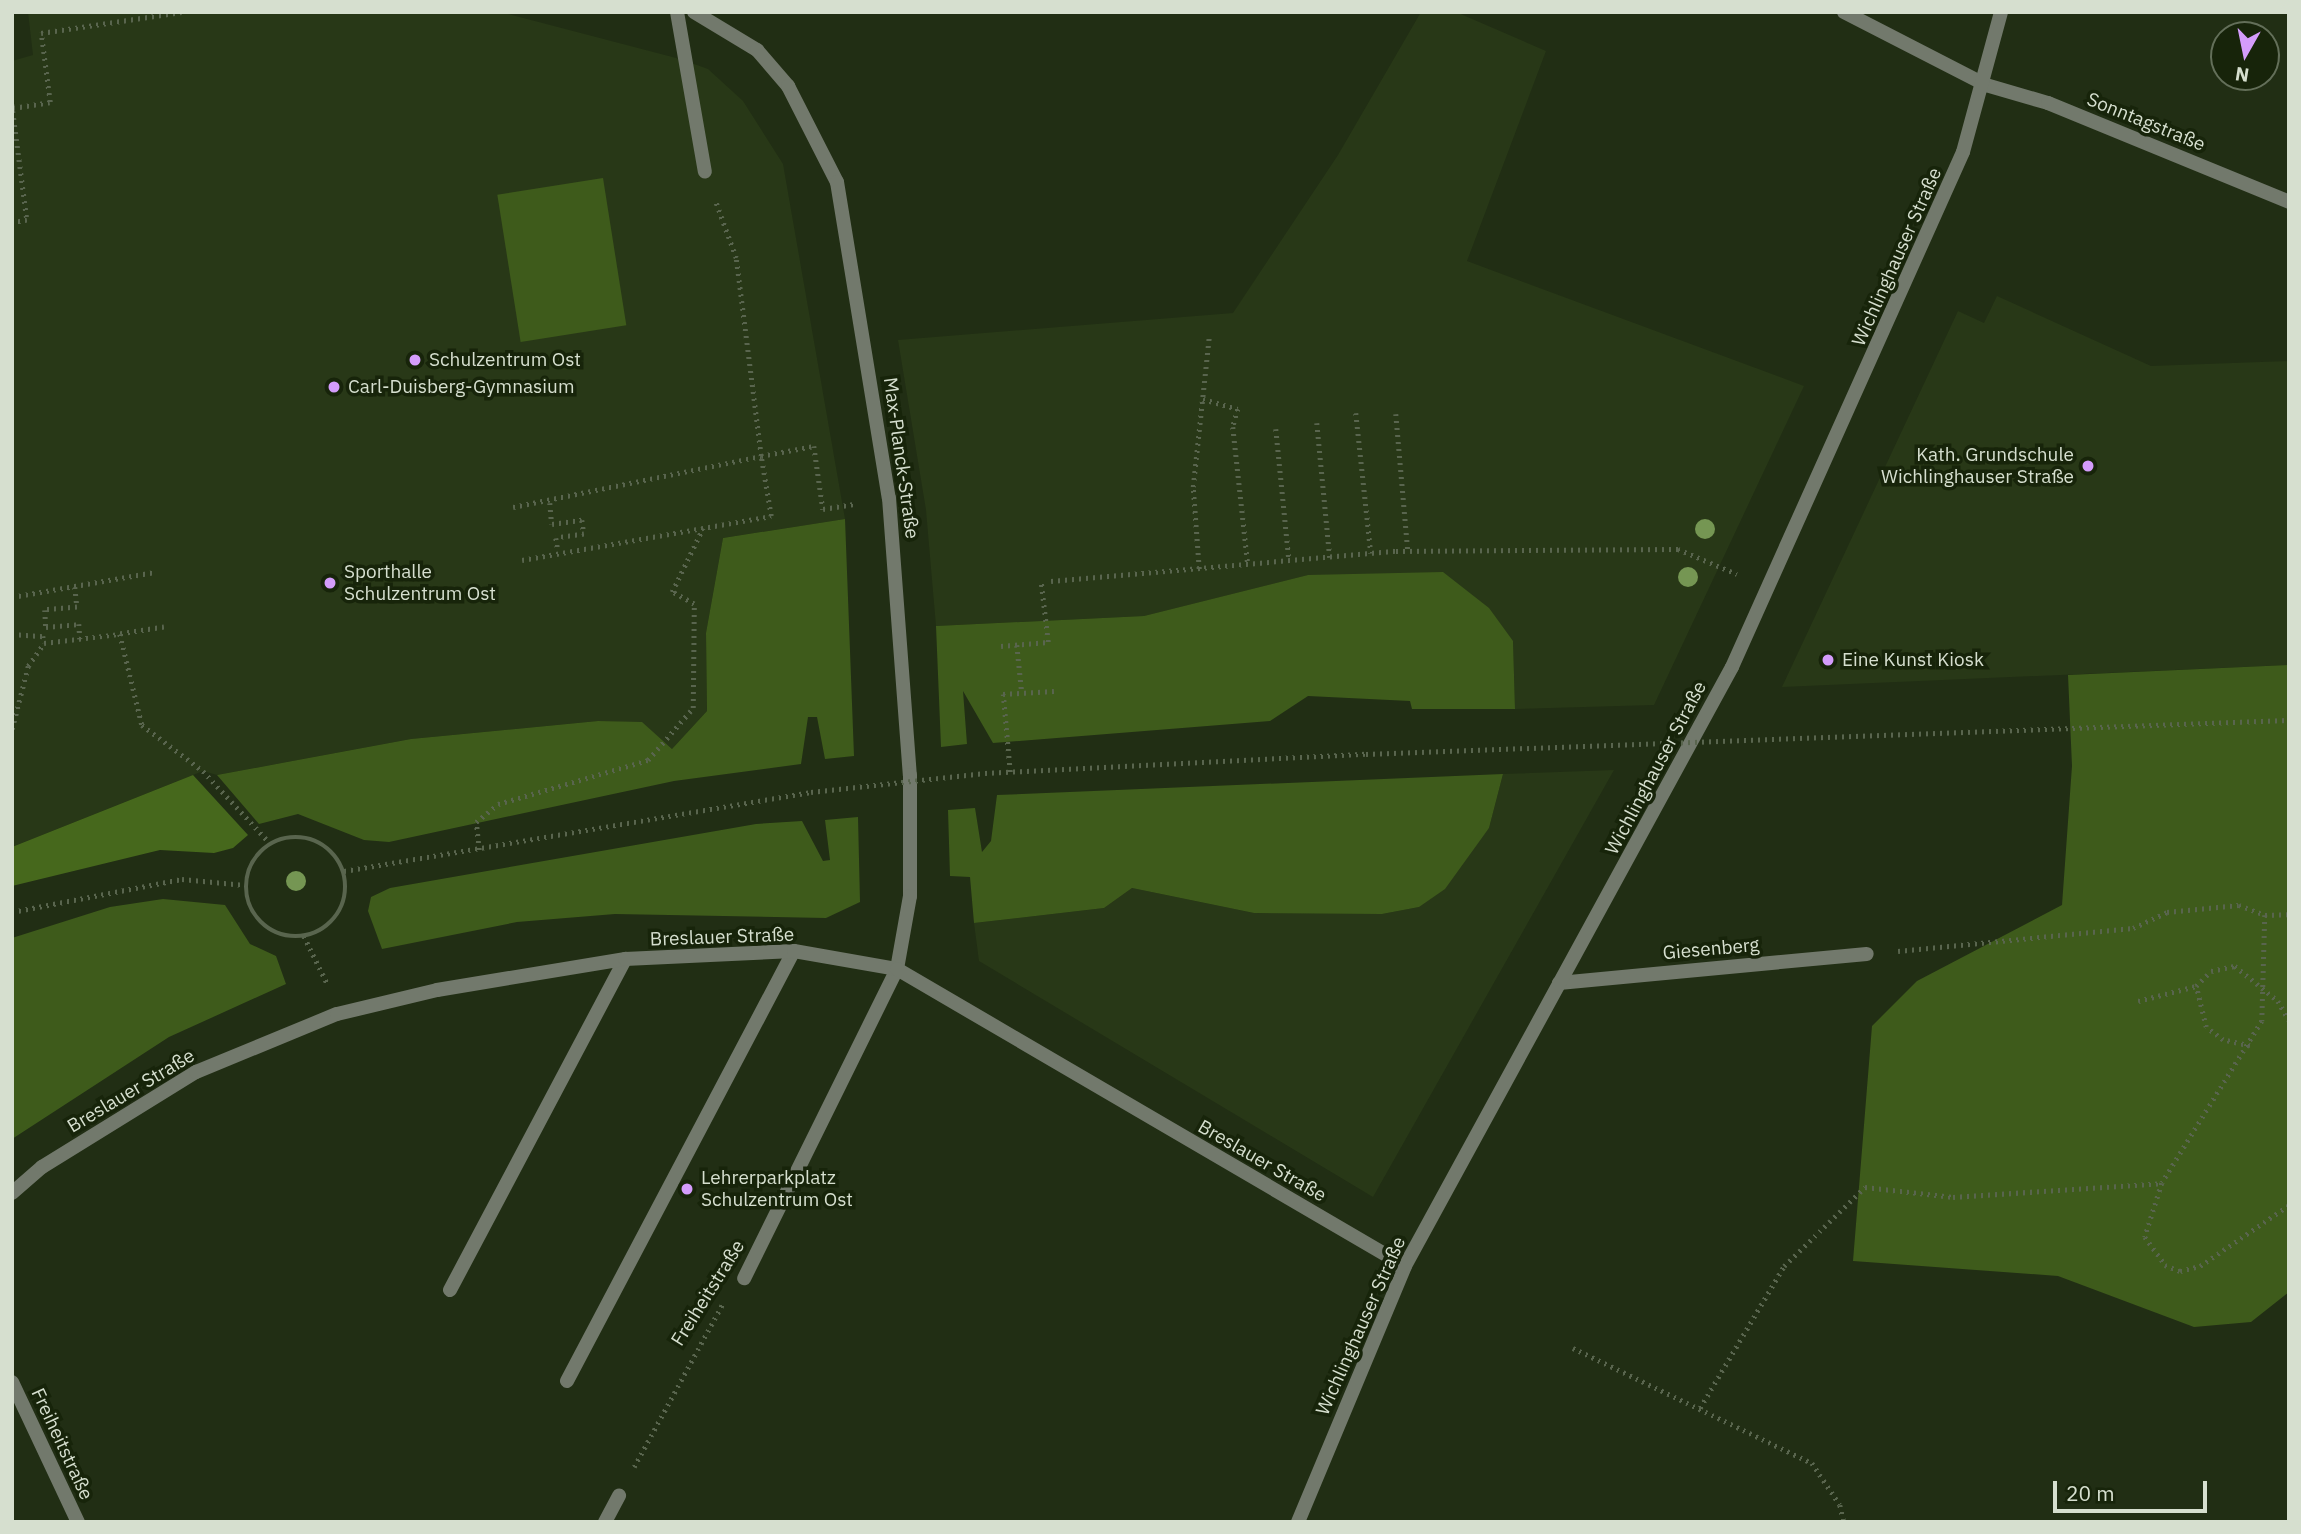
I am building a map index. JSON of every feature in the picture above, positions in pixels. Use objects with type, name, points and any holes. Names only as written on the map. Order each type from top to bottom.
[{"type":"street","points":[[677,12],[705,173]]},
{"type":"street","name":"Max-Planck-Straße","points":[[694,12],[757,50],[788,86],[837,182],[889,498],[907,709],[910,896],[897,969]]},
{"type":"street","name":"Sonntagstraße","points":[[1844,12],[1986,85],[2048,103],[2289,202]]},
{"type":"street","name":"Wichlinghauser Straße","points":[[1298,1522],[1405,1266],[1674,777],[1769,587],[1964,152],[1986,85],[2000,12]]},
{"type":"street","points":[[567,1381],[794,951]]},
{"type":"street","name":"Breslauer Straße","points":[[12,1193],[42,1167],[196,1073],[337,1014],[437,990],[625,959],[794,951],[897,969],[1405,1266]]},
{"type":"street","name":"Giesenberg","points":[[1559,983],[1867,954]]},
{"type":"street","points":[[450,1290],[625,959]]},
{"type":"street","name":"Freiheitstraße","points":[[744,1278],[897,969]]},
{"type":"street","name":"Freiheitstraße","points":[[12,1382],[78,1522]]},
{"type":"street","points":[[605,1522],[619,1496]]},
{"type":"path","points":[[12,223],[27,220],[13,106],[50,102],[41,33],[181,12]]},
{"type":"path","points":[[522,560],[558,551],[771,516],[736,258],[705,173]]},
{"type":"path","points":[[1199,569],[1193,487],[1209,338]]},
{"type":"path","points":[[1203,398],[1238,409],[1233,427],[1248,564]]},
{"type":"path","points":[[1356,413],[1371,553]]},
{"type":"path","points":[[1396,414],[1408,551]]},
{"type":"path","points":[[1317,423],[1330,557]]},
{"type":"path","points":[[1276,429],[1289,560]]},
{"type":"path","points":[[513,507],[550,502],[814,446],[823,509],[843,506]]},
{"type":"path","points":[[550,502],[552,524],[582,520],[584,534],[556,538],[558,551]]},
{"type":"path","points":[[479,850],[475,821],[498,804],[648,760],[693,708],[694,604],[672,592],[703,528]]},
{"type":"path","points":[[1051,581],[1408,551],[1678,550],[1769,587]]},
{"type":"path","points":[[12,597],[155,572]]},
{"type":"path","points":[[1001,646],[1048,642],[1041,582]]},
{"type":"path","points":[[75,587],[78,607],[45,610],[46,627],[79,624],[80,639]]},
{"type":"path","points":[[44,643],[164,627]]},
{"type":"path","points":[[12,634],[43,636],[44,643],[28,666],[12,729]]},
{"type":"path","points":[[120,634],[142,725],[203,771],[270,843]]},
{"type":"path","points":[[1017,645],[1022,693]]},
{"type":"path","points":[[1010,772],[1003,694],[1054,691]]},
{"type":"path","points":[[344,871],[811,792],[985,773],[1366,754],[2289,720]]},
{"type":"path","points":[[314,839],[337,857],[344,871],[339,913],[304,936],[262,925],[245,885],[252,861],[270,843],[314,839]]},
{"type":"path","points":[[12,912],[182,879],[245,885]]},
{"type":"path","points":[[1867,954],[2133,928],[2179,911],[2239,905],[2265,915],[2289,914]]},
{"type":"path","points":[[2265,915],[2262,1021],[2250,1046],[2162,1183],[2145,1237],[2165,1265],[2180,1271],[2200,1266],[2289,1205]]},
{"type":"path","points":[[304,936],[337,1014]]},
{"type":"path","points":[[2138,1001],[2196,986],[2211,971],[2235,966],[2262,988],[2289,1020]]},
{"type":"path","points":[[2196,986],[2206,1027],[2223,1040],[2250,1046]]},
{"type":"path","points":[[1700,1408],[1784,1266],[1865,1187],[1952,1197],[2162,1183]]},
{"type":"path","name":"Freiheitstraße","points":[[619,1496],[711,1318],[744,1278]]},
{"type":"path","points":[[1573,1348],[1812,1462],[1840,1504],[1844,1522]]},
{"type":"shaded area","name":"Schulzentrum Ost","points":[[28,12],[500,12],[680,59],[708,69],[743,101],[783,164],[845,519],[723,538],[706,633],[707,711],[672,749],[642,723],[598,721],[411,739],[217,775],[203,771],[12,847],[12,61],[33,55]]},
{"type":"shaded area","points":[[1421,12],[1456,12],[1546,51],[1467,261],[1804,386],[1654,705],[1515,709],[1513,641],[1308,575],[1144,616],[936,626],[926,510],[898,340],[1233,313],[1338,155]]},
{"type":"shaded area","name":"Kath. Grundschule Wichlinghauser Straße","points":[[1997,296],[2151,366],[2289,361],[2289,665],[1782,687],[1958,311],[1984,323]]},
{"type":"shaded area","points":[[1614,770],[1373,1197],[979,961],[974,923],[1104,908],[1132,888],[1254,913],[1382,914],[1419,907],[1489,828],[1503,774]]},
{"type":"green space","points":[[603,178],[626,325],[521,342],[497,195]]},
{"type":"green space","points":[[845,519],[854,756],[825,759],[817,717],[808,717],[801,764],[674,781],[389,842],[364,840],[298,814],[259,824],[217,775],[411,739],[598,721],[642,722],[672,749],[707,711],[706,633],[723,538]]},
{"type":"green space","points":[[1443,572],[1489,608],[1513,641],[1515,709],[1412,709],[1410,701],[1308,696],[1270,721],[993,743],[963,691],[967,744],[941,747],[936,626],[1144,616],[1308,575]]},
{"type":"green space","points":[[2289,665],[2289,1292],[2251,1322],[2194,1327],[2058,1276],[1853,1261],[1872,1026],[1917,981],[2062,905],[2072,766],[2068,675]]},
{"type":"green space","points":[[1503,774],[1489,828],[1445,889],[1419,907],[1382,914],[1254,913],[1132,888],[1104,908],[974,923],[970,877],[950,876],[948,810],[975,808],[982,852],[991,841],[997,795]]},
{"type":"green space","points":[[193,775],[248,835],[233,848],[214,853],[160,850],[12,886],[12,847]]},
{"type":"green space","points":[[858,817],[860,902],[826,918],[615,914],[517,922],[382,949],[368,911],[371,897],[390,888],[756,824],[802,821],[823,861],[830,860],[825,820]]},
{"type":"green space","points":[[163,899],[225,905],[250,944],[276,956],[286,984],[169,1037],[12,1139],[12,938],[110,907]]},
{"type":"place","name":"Schulzentrum Ost","points":[[415,360]]},
{"type":"place","name":"Carl-Duisberg-Gymnasium","points":[[334,387]]},
{"type":"place","name":"Kath. Grundschule Wichlinghauser Straße","points":[[2088,466]]},
{"type":"place","name":"Sporthalle Schulzentrum Ost","points":[[330,583]]},
{"type":"place","name":"Eine Kunst Kiosk","points":[[1828,660]]},
{"type":"place","name":"Lehrerparkplatz Schulzentrum Ost","points":[[687,1189]]}]
